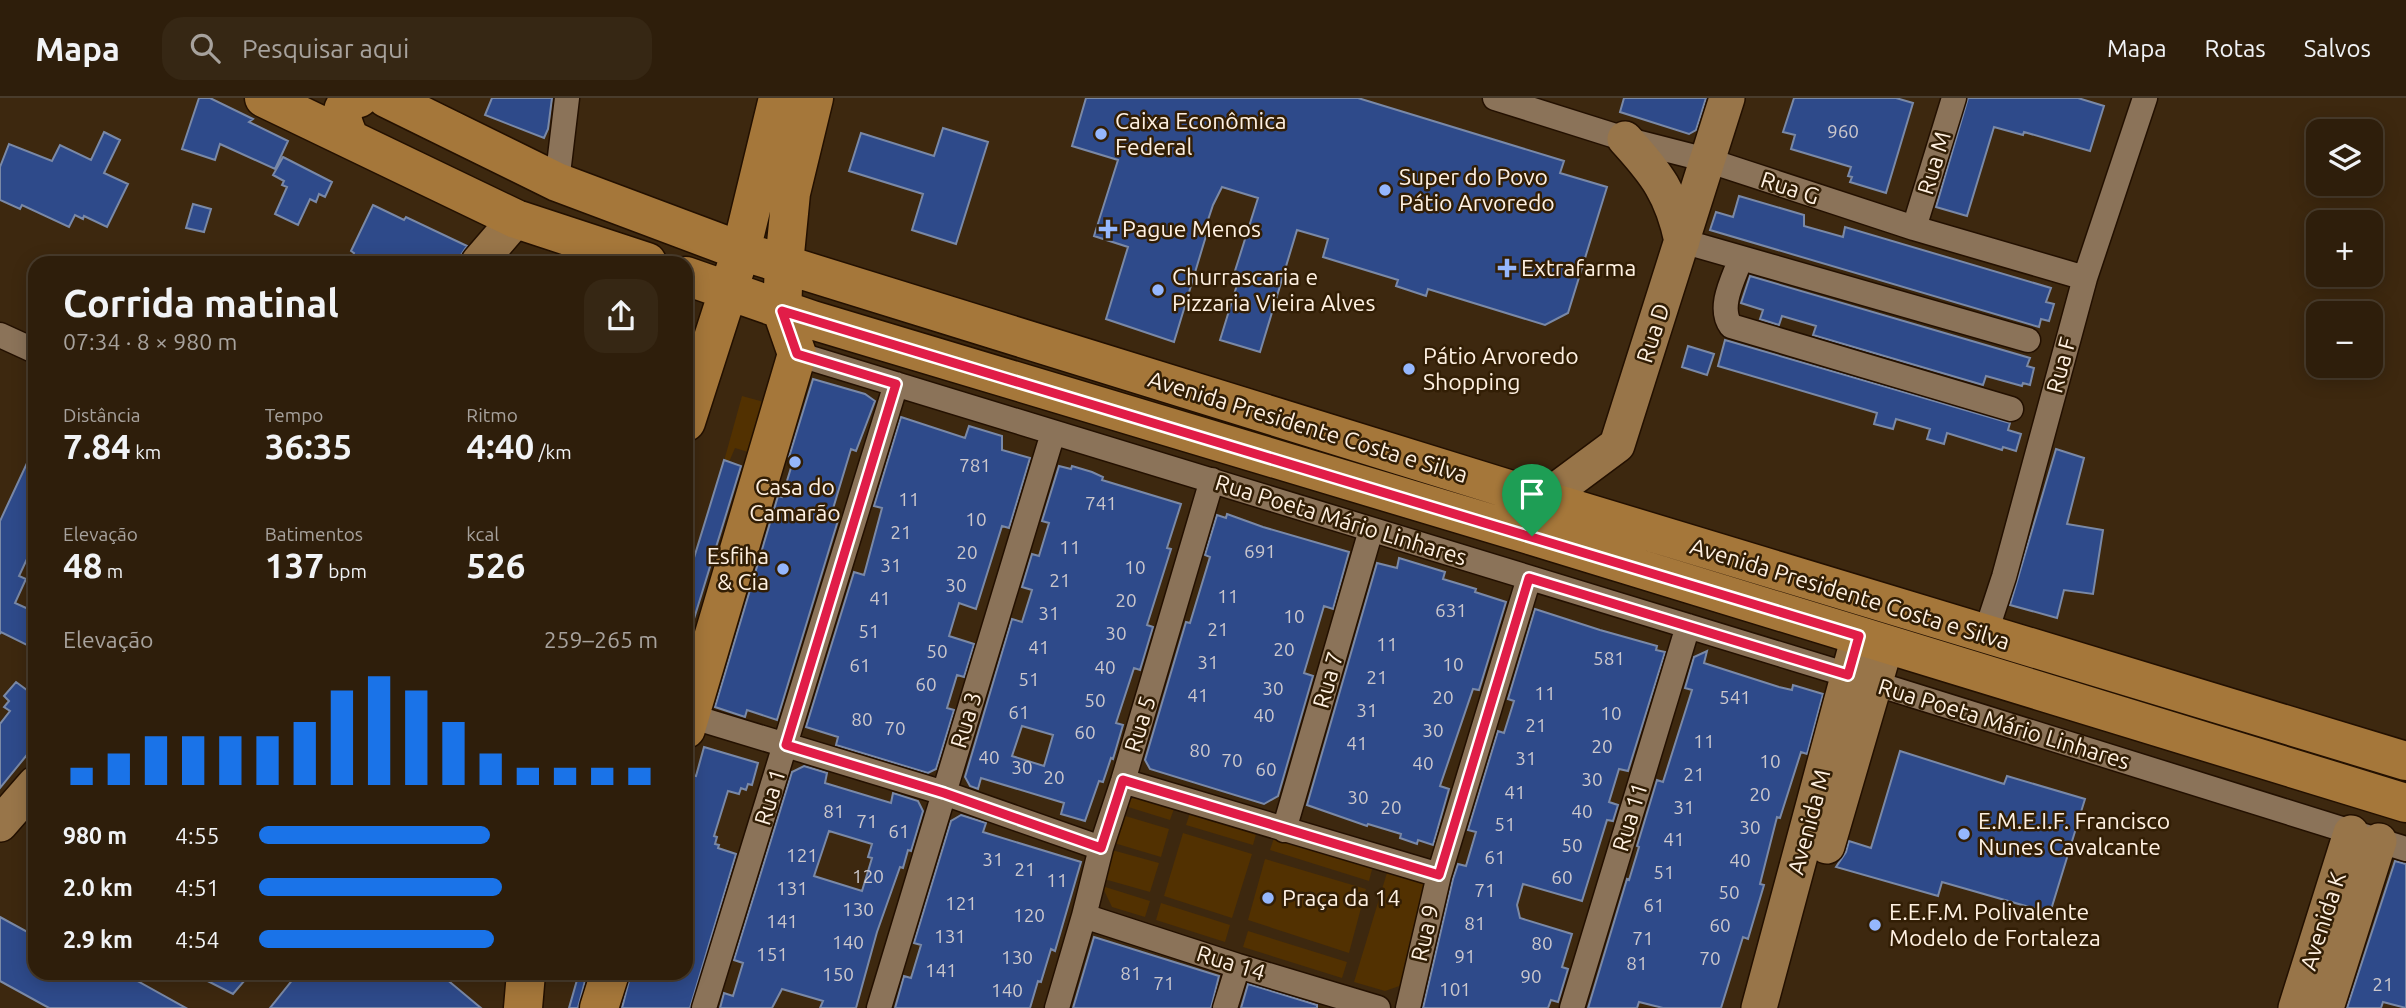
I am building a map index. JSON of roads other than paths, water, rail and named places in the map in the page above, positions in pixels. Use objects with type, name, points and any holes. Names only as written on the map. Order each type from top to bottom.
[{"type":"main road","points":[[264,98],[516,219],[629,256]]},
{"type":"main road","points":[[693,400],[741,251],[778,98]]},
{"type":"main road","points":[[693,705],[797,354],[782,311],[785,264],[791,193],[814,98]]},
{"type":"main road","points":[[350,139],[341,120],[342,111],[351,100],[380,99]]},
{"type":"main road","name":"Avenida Presidente Costa e Silva","points":[[380,99],[557,181],[741,251],[1543,500],[2406,761]]},
{"type":"main road","name":"Avenida Presidente Costa e Silva","points":[[693,279],[782,311],[1532,536],[2406,803]]},
{"type":"main road","points":[[523,1008],[525,980]]},
{"type":"main road","points":[[599,1008],[608,980]]},
{"type":"street","points":[[557,181],[567,98]]},
{"type":"street","name":"Rua D","points":[[1543,500],[1617,445],[1727,98]]},
{"type":"street","name":"Rua M","points":[[1914,228],[1954,98]]},
{"type":"street","name":"Rua F","points":[[1985,635],[2004,577],[2085,278],[2145,98]]},
{"type":"street","name":"Rua G","points":[[1508,100],[1625,139],[1707,160],[1914,228],[2085,278]]},
{"type":"street","points":[[1625,139],[1647,163],[1669,197],[1682,242],[2028,340]]},
{"type":"street","points":[[484,256],[516,219]]},
{"type":"street","points":[[1741,258],[1724,309],[1731,326],[2011,409]]},
{"type":"street","points":[[0,335],[28,348]]},
{"type":"street","name":"Rua Poeta Mário Linhares","points":[[797,354],[1861,679],[2379,841]]},
{"type":"street","name":"Rua 1","points":[[704,1008],[896,384]]},
{"type":"street","name":"Rua 3","points":[[879,1008],[1053,433]]},
{"type":"street","name":"Rua 5","points":[[1057,1008],[1101,848],[1212,480]]},
{"type":"street","points":[[1532,536],[1543,500]]},
{"type":"street","name":"Rua 7","points":[[1284,830],[1371,530]]},
{"type":"street","name":"Rua 9","points":[[1408,1008],[1439,875],[1529,578]]},
{"type":"street","name":"Rua 11","points":[[1572,1008],[1688,626]]},
{"type":"street","name":"Avenida M","points":[[1759,1008],[1872,640]]},
{"type":"street","name":"Avenida M","points":[[1780,1008],[1861,679]]},
{"type":"street","points":[[693,723],[786,745],[944,793],[1101,848]]},
{"type":"street","points":[[1123,780],[1439,875]]},
{"type":"street","points":[[0,824],[28,792]]},
{"type":"street","name":"Avenida K","points":[[2296,1008],[2379,841]]},
{"type":"street","name":"Avenida K","points":[[2326,1008],[2379,841]]},
{"type":"street","name":"Rua 14","points":[[1084,916],[1378,1008]]},
{"type":"street","points":[[1225,1008],[1238,966]]},
{"type":"place","name":"Caixa Econômica Federal","points":[[1101,134]]},
{"type":"place","name":"Super do Povo Pátio Arvoredo","points":[[1385,190]]},
{"type":"place","name":"Pague Menos","points":[[1108,229]]},
{"type":"place","name":"Extrafarma","points":[[1507,268]]},
{"type":"place","name":"Churrascaria e Pizzaria Vieira Alves","points":[[1158,290]]},
{"type":"place","name":"Pátio Arvoredo Shopping","points":[[1409,369]]},
{"type":"place","name":"Casa do Camarão","points":[[795,462]]},
{"type":"place","name":"Esfiha & Cia","points":[[783,569]]},
{"type":"place","name":"E.M.E.I.F. Francisco Nunes Cavalcante","points":[[1964,834]]},
{"type":"place","name":"Praça da 14","points":[[1268,898]]},
{"type":"place","name":"E.E.F.M. Polivalente Modelo de Fortaleza","points":[[1875,925]]}]
